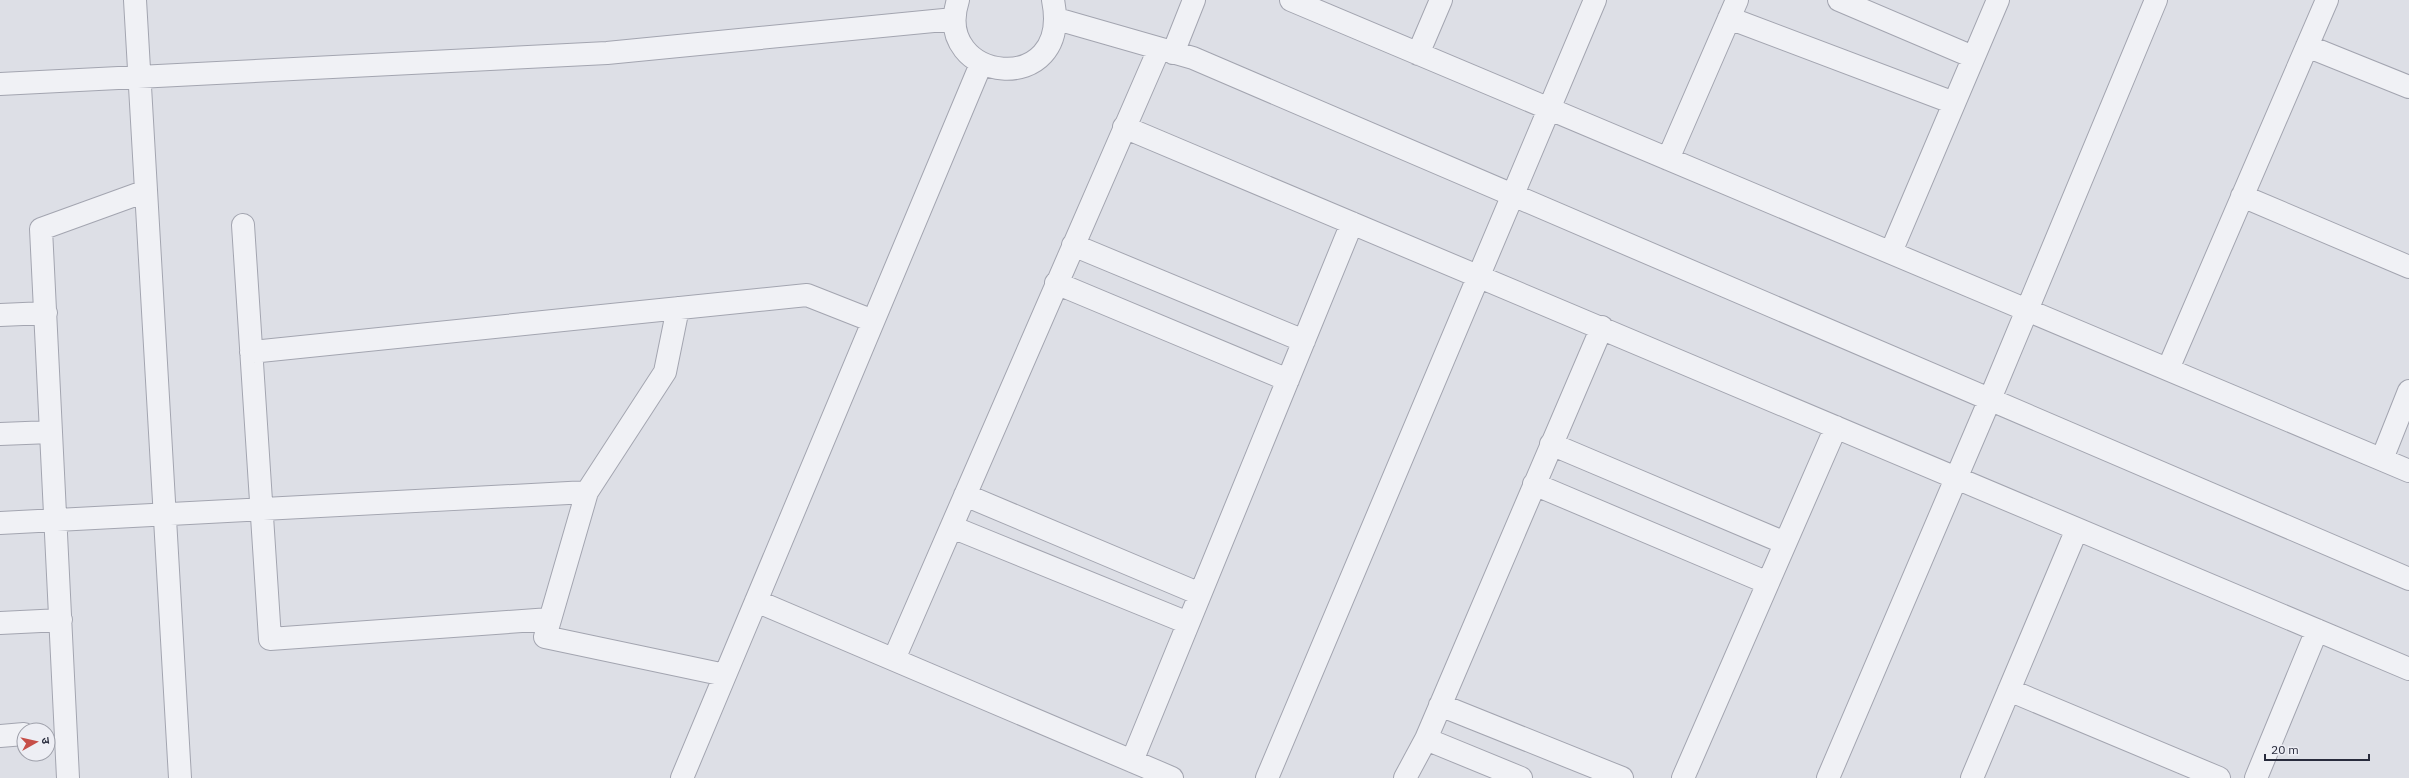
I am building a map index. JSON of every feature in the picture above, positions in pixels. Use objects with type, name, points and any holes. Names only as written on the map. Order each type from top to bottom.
[{"type":"street","points":[[135,0],[180,778]]},
{"type":"street","points":[[894,660],[1124,127],[1194,0]]},
{"type":"street","points":[[1291,0],[2409,470]]},
{"type":"street","points":[[1418,54],[1441,0]]},
{"type":"street","points":[[1266,778],[1595,0]]},
{"type":"street","points":[[1839,0],[1974,57]]},
{"type":"street","points":[[1891,252],[1998,0]]},
{"type":"street","points":[[1828,778],[1990,399],[2156,0]]},
{"type":"street","points":[[2168,369],[2327,0]]},
{"type":"street","points":[[0,84],[607,53],[956,9],[959,42],[969,55],[981,64],[1005,70],[1029,65],[1042,56],[1052,39],[1055,10],[1166,51],[1194,58],[2409,579]]},
{"type":"street","points":[[1668,159],[1733,9],[1954,103]]},
{"type":"street","points":[[2307,46],[2409,87]]},
{"type":"street","points":[[682,778],[981,64]]},
{"type":"street","points":[[1124,127],[1602,327],[1836,428],[2409,669]]},
{"type":"street","points":[[68,778],[57,733],[61,620],[41,229],[146,191]]},
{"type":"street","points":[[2242,196],[2409,267]]},
{"type":"street","points":[[1132,761],[1352,223]]},
{"type":"street","points":[[243,226],[270,639],[550,619]]},
{"type":"street","points":[[1073,245],[1304,341]]},
{"type":"street","points":[[1056,283],[1288,380]]},
{"type":"street","points":[[251,352],[807,295],[873,321]]},
{"type":"street","points":[[678,308],[665,372],[587,492],[545,637],[725,675]]},
{"type":"street","points":[[0,315],[46,313]]},
{"type":"street","points":[[1405,778],[1426,739],[1602,327]]},
{"type":"street","points":[[2382,459],[2409,391]]},
{"type":"street","points":[[1683,778],[1836,428]]},
{"type":"street","points":[[0,434],[51,432]]},
{"type":"street","points":[[1551,444],[1786,543]]},
{"type":"street","points":[[1534,484],[1768,583]]},
{"type":"street","points":[[0,523],[587,492]]},
{"type":"street","points":[[965,495],[1200,594]]},
{"type":"street","points":[[952,527],[1188,623]]},
{"type":"street","points":[[1972,778],[2077,529]]},
{"type":"street","points":[[756,601],[1172,778]]},
{"type":"street","points":[[0,623],[61,620]]},
{"type":"street","points":[[2256,778],[2317,630]]},
{"type":"street","points":[[2009,690],[2219,778]]},
{"type":"street","points":[[1440,705],[1622,778]]},
{"type":"street","points":[[0,736],[16,735]]},
{"type":"street","points":[[1426,739],[1521,778]]}]
